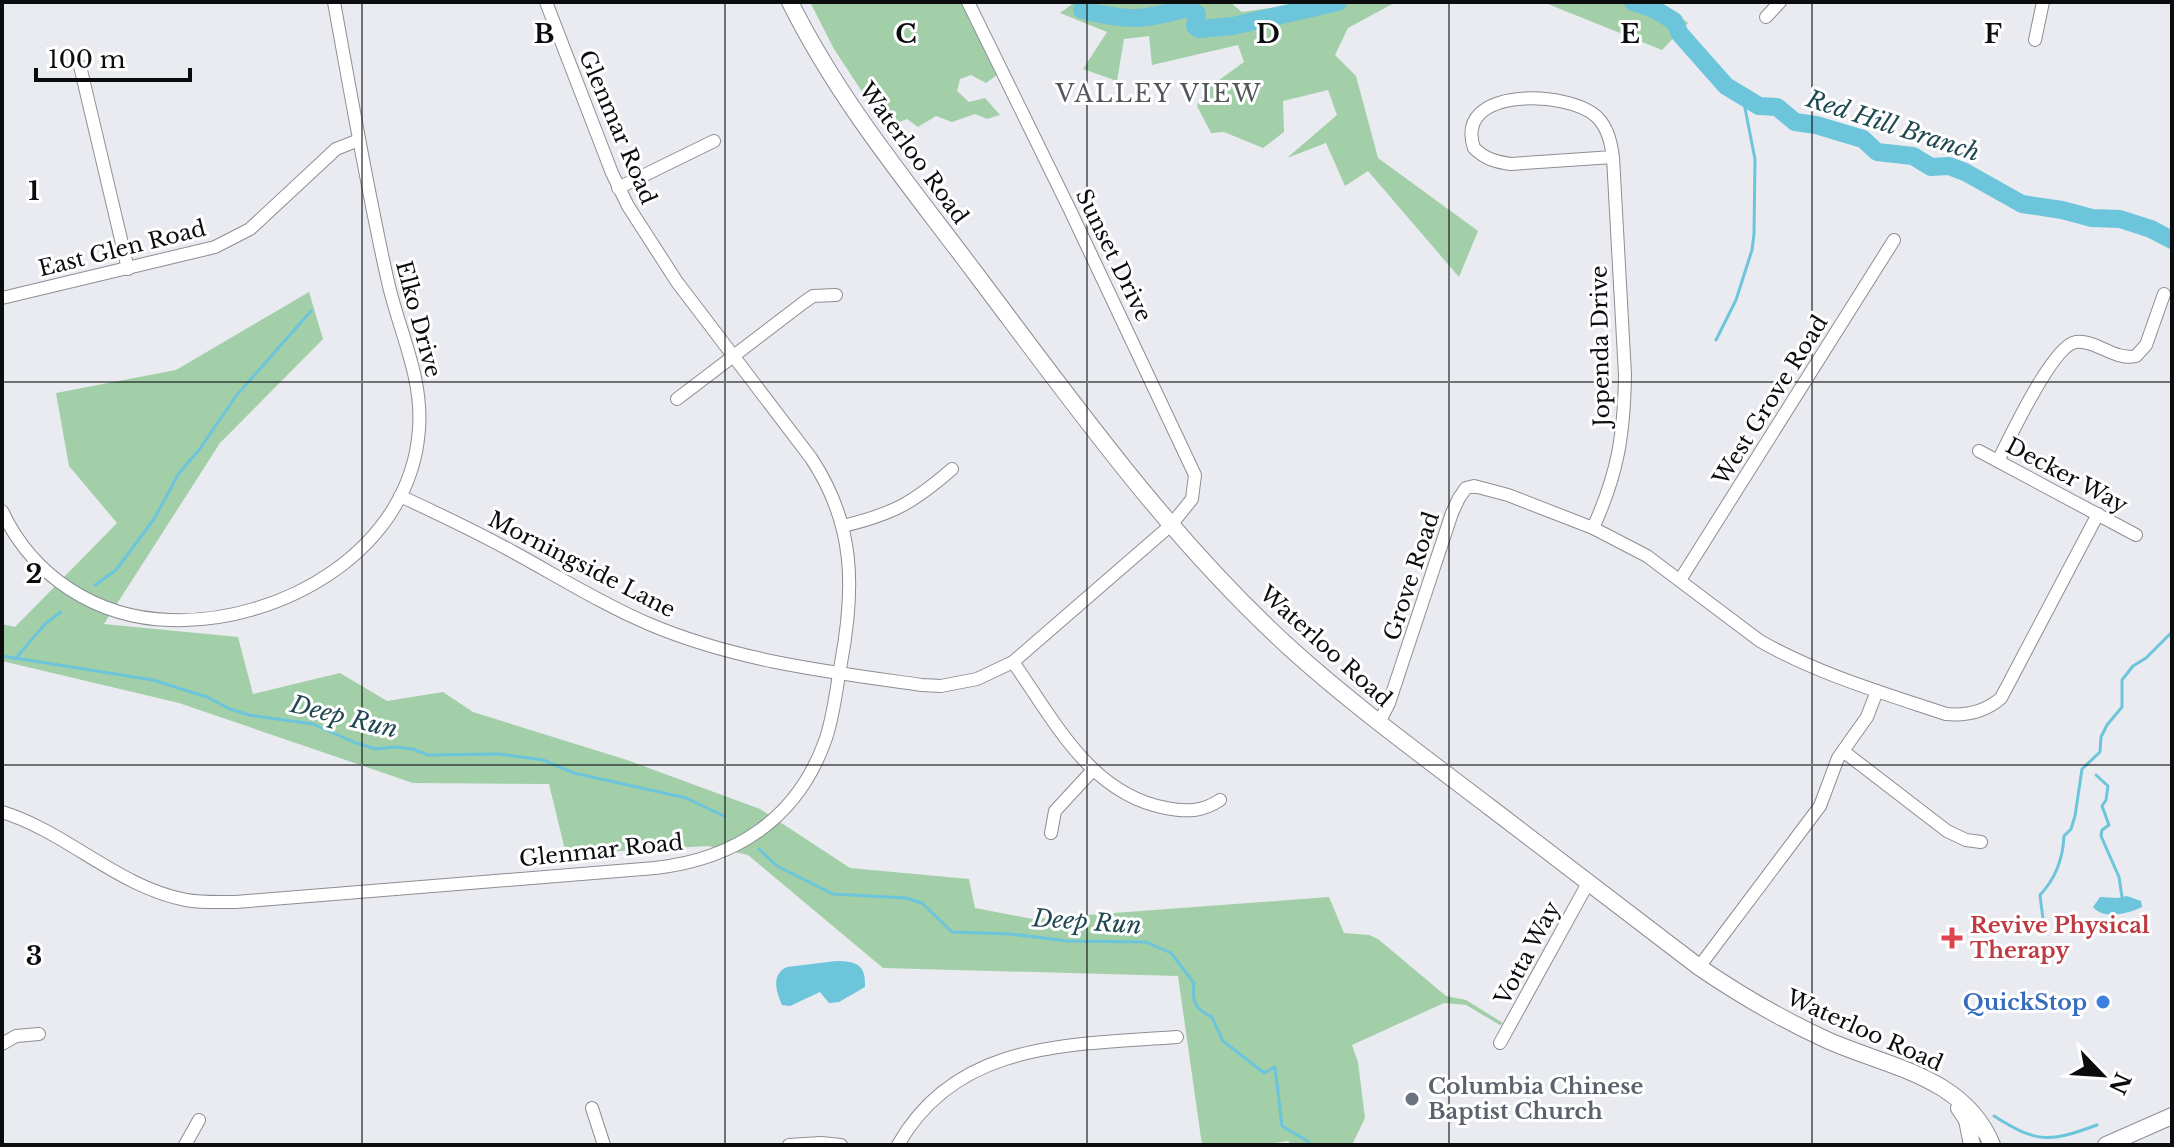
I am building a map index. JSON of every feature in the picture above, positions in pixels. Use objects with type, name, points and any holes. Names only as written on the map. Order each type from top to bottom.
[{"type":"main road","name":"Waterloo Road","points":[[790,2],[824,64],[877,143],[1094,430],[1171,525],[1218,577],[1291,648],[1379,723],[1733,991],[1830,1041],[1916,1072],[1937,1083],[1965,1106],[1990,1139],[2006,1145]]},
{"type":"main road","points":[[1937,1083],[1967,1120],[1972,1145]]},
{"type":"main road","points":[[2106,1145],[2172,1116]]},
{"type":"street","name":"Elko Drive","points":[[2,511],[27,554],[47,574],[78,595],[113,611],[139,617],[197,620],[252,609],[321,580],[358,553],[374,536],[400,496],[417,449],[419,405],[413,368],[391,297],[334,2]]},
{"type":"street","name":"Glenmar Road","points":[[2,812],[42,828],[137,883],[184,900],[208,903],[673,866],[703,860],[731,849],[770,823],[805,783],[826,739],[849,610],[851,579],[843,526],[823,476],[668,269],[618,188],[546,2]]},
{"type":"street","name":"Sunset Drive","points":[[968,2],[1195,475],[1192,499],[1171,525]]},
{"type":"street","points":[[1766,17],[1780,2]]},
{"type":"street","points":[[2035,40],[2043,2]]},
{"type":"street","points":[[80,66],[128,269]]},
{"type":"street","name":"Jopenda Drive","points":[[1593,528],[1615,471],[1622,443],[1624,409],[1625,375],[1613,157],[1610,141],[1597,117],[1585,109],[1558,100],[1505,101],[1491,105],[1482,110],[1471,128],[1474,148],[1498,162],[1511,164],[1613,157]]},
{"type":"street","name":"East Glen Road","points":[[2,298],[195,254],[231,239],[267,216],[336,149],[359,140]]},
{"type":"street","points":[[618,188],[714,141]]},
{"type":"street","name":"West Grove Road","points":[[1680,580],[1894,240]]},
{"type":"street","points":[[1998,461],[2027,404],[2059,353],[2069,344],[2082,342],[2120,356],[2136,356],[2146,345],[2164,294]]},
{"type":"street","points":[[677,399],[813,296],[836,295]]},
{"type":"street","name":"Decker Way","points":[[1979,451],[2136,535]]},
{"type":"street","points":[[843,526],[895,511],[927,491],[952,469]]},
{"type":"street","name":"Grove Road","points":[[1379,723],[1389,703],[1452,513],[1466,488],[1485,487],[1593,528]]},
{"type":"street","name":"Morningside Lane","points":[[400,496],[482,535],[649,624],[733,653],[774,663],[941,686],[977,679],[1013,662],[1171,525]]},
{"type":"street","points":[[1593,528],[1647,556],[1778,652],[1946,714],[1974,713],[1993,705],[2008,688],[2098,514]]},
{"type":"street","points":[[1013,662],[1092,771],[1123,793],[1161,807],[1197,810],[1220,800]]},
{"type":"street","points":[[1699,967],[1820,806],[1828,792],[1833,769],[1867,717],[1877,691]]},
{"type":"street","points":[[1843,751],[1947,831],[1966,840],[1981,842]]},
{"type":"street","points":[[1051,833],[1055,811],[1092,771]]},
{"type":"street","name":"Votta Way","points":[[1500,1043],[1588,883]]},
{"type":"street","points":[[2,1044],[16,1036],[39,1034]]},
{"type":"street","points":[[898,1145],[905,1132],[935,1098],[962,1077],[994,1061],[1054,1048],[1177,1037]]},
{"type":"street","points":[[592,1108],[604,1145]]},
{"type":"street","points":[[185,1145],[199,1120]]},
{"type":"street","points":[[789,1145],[841,1145]]},
{"type":"green space","points":[[810,2],[962,2],[997,75],[986,83],[971,75],[960,79],[957,91],[969,102],[985,98],[1000,115],[987,119],[975,114],[952,122],[936,116],[918,127],[907,119],[886,128],[834,49]]},
{"type":"green space","points":[[1075,2],[1230,2],[1242,12],[1312,2],[1396,2],[1348,28],[1335,55],[1356,76],[1378,158],[1478,231],[1459,277],[1368,171],[1345,186],[1326,143],[1287,158],[1337,115],[1328,90],[1283,101],[1284,132],[1263,148],[1224,132],[1211,133],[1197,106],[1204,91],[1244,62],[1238,45],[1152,65],[1149,36],[1124,39],[1117,81],[1083,69],[1107,32],[1060,13]]},
{"type":"green space","points":[[1543,2],[1661,2],[1688,23],[1662,50]]},
{"type":"green space","points":[[309,292],[323,339],[220,443],[104,624],[238,637],[253,694],[340,673],[387,701],[443,692],[473,712],[627,760],[760,809],[850,868],[969,879],[975,908],[1033,919],[1329,897],[1344,933],[1378,939],[1446,996],[1466,1000],[1503,1023],[1500,1025],[1466,1005],[1444,1003],[1352,1045],[1358,1062],[1365,1118],[1352,1145],[1292,1145],[1288,1141],[1261,1145],[1202,1145],[1178,976],[883,968],[748,855],[708,846],[566,854],[549,784],[413,783],[179,703],[2,661],[2,624],[15,627],[117,523],[69,466],[56,393],[176,370]]},
{"type":"water","points":[[2127,896],[2141,901],[2142,907],[2109,915],[2093,907],[2100,897]]},
{"type":"water","points":[[836,961],[859,966],[864,974],[865,987],[839,1002],[829,1003],[820,992],[790,1006],[782,1005],[776,983],[782,970]]},
{"type":"waterway","points":[[1082,10],[1135,18],[1187,8],[1197,14],[1195,26],[1199,29],[1233,26],[1338,2]]},
{"type":"waterway","name":"Red Hill Branch","points":[[1633,2],[1654,9],[1674,21],[1680,34],[1726,86],[1759,106],[1777,107],[1795,122],[1863,139],[1877,152],[1913,156],[1931,167],[1949,166],[2022,204],[2092,218],[2120,219],[2172,240]]},
{"type":"waterway","points":[[1716,340],[1736,300],[1754,234],[1755,159],[1743,98]]},
{"type":"waterway","points":[[95,585],[116,570],[154,519],[179,473],[236,396],[311,311]]},
{"type":"waterway","points":[[15,659],[46,623],[61,612]]},
{"type":"waterway","points":[[2044,927],[2040,895],[2054,875],[2064,836],[2071,829],[2082,769],[2100,752],[2101,737],[2122,707],[2122,680],[2133,666],[2146,658],[2172,632]]},
{"type":"waterway","name":"Deep Run","points":[[2,656],[153,680],[207,697],[249,715],[313,724],[376,749],[394,747],[413,749],[428,755],[498,754],[543,760],[574,773],[686,798],[724,816]]},
{"type":"waterway","points":[[2096,775],[2108,786],[2102,806],[2109,825],[2102,830],[2101,836],[2119,877],[2122,897]]},
{"type":"waterway","name":"Deep Run","points":[[759,849],[777,866],[833,894],[906,898],[922,903],[952,932],[1011,934],[1067,941],[1146,942],[1171,953],[1194,983],[1196,1003],[1201,1011],[1212,1017],[1223,1041],[1264,1073],[1275,1067],[1282,1126],[1311,1145]]},
{"type":"waterway","points":[[1994,1116],[2021,1131],[2043,1137],[2066,1135],[2097,1125]]},
{"type":"place","name":"Revive Physical Therapy","points":[[1952,938]]},
{"type":"place","name":"QuickStop","points":[[2103,1002]]},
{"type":"place","name":"Columbia Chinese Baptist Church","points":[[1412,1099]]},
{"type":"district","name":"VALLEY VIEW","points":[[1159,94]]}]
